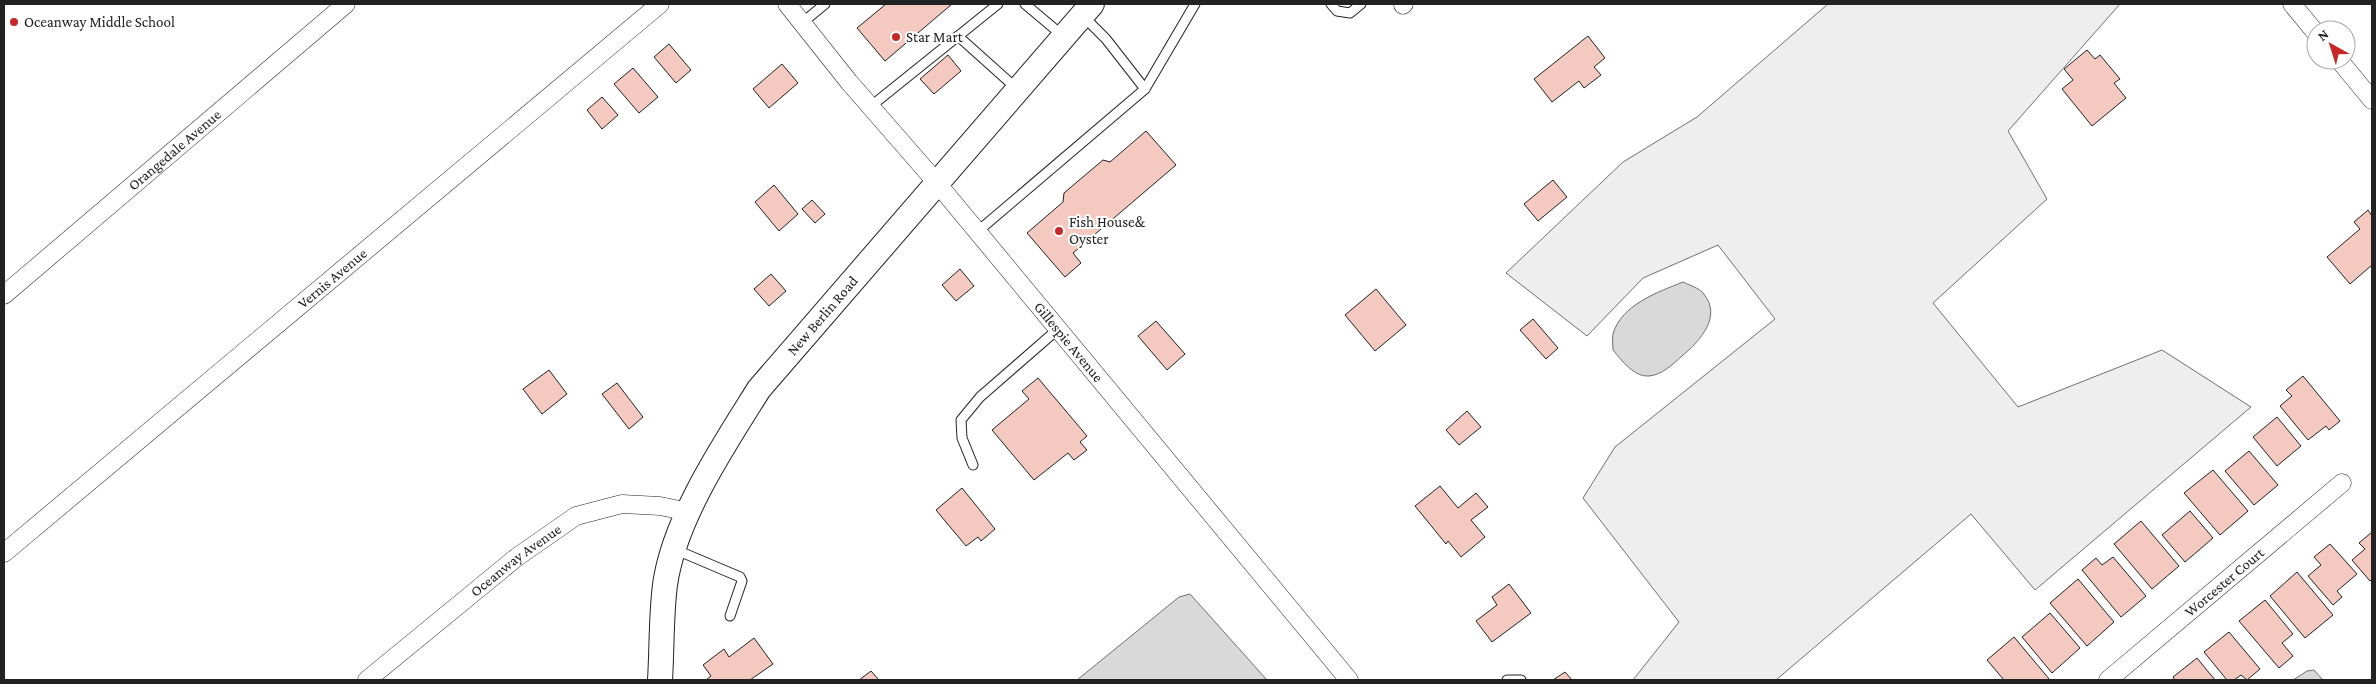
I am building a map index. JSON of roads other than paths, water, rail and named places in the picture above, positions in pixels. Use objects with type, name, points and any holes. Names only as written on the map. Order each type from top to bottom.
[{"type":"street","name":"Orangedale Avenue","points":[[4,295],[346,4]]},
{"type":"street","name":"Vernis Avenue","points":[[4,553],[660,4]]},
{"type":"street","name":"Gillespie Avenue","points":[[787,4],[870,107],[937,183],[1349,680]]},
{"type":"street","points":[[2292,4],[2306,20]]},
{"type":"street","name":"New Berlin Road","points":[[660,680],[665,584],[674,548],[689,512],[720,450],[759,389],[1087,9]]},
{"type":"street","points":[[2347,70],[2372,100]]},
{"type":"street","name":"Worcester Court","points":[[2108,680],[2342,482]]},
{"type":"street","name":"Oceanway Avenue","points":[[368,680],[517,557],[576,516],[622,504],[660,506],[689,512]]},
{"type":"lane","points":[[802,23],[825,4]]},
{"type":"lane","points":[[870,107],[998,4]]},
{"type":"lane","points":[[1025,4],[1063,37]]},
{"type":"lane","points":[[977,232],[1145,89],[1195,4]]},
{"type":"lane","points":[[1331,4],[1337,12],[1350,13],[1361,4]]},
{"type":"lane","points":[[1087,9],[1106,39],[1145,89]]},
{"type":"lane","points":[[958,36],[1017,90]]},
{"type":"lane","points":[[973,465],[962,438],[961,420],[980,397],[1058,329]]},
{"type":"lane","points":[[674,548],[740,578],[742,582],[730,616]]},
{"type":"lane","points":[[1507,680],[1521,680]]},
{"type":"place","name":"Oceanway Middle School","points":[[14,22]]},
{"type":"place","name":"Star Mart","points":[[896,37]]},
{"type":"place","name":"Fish House& Oyster","points":[[1059,231]]}]
